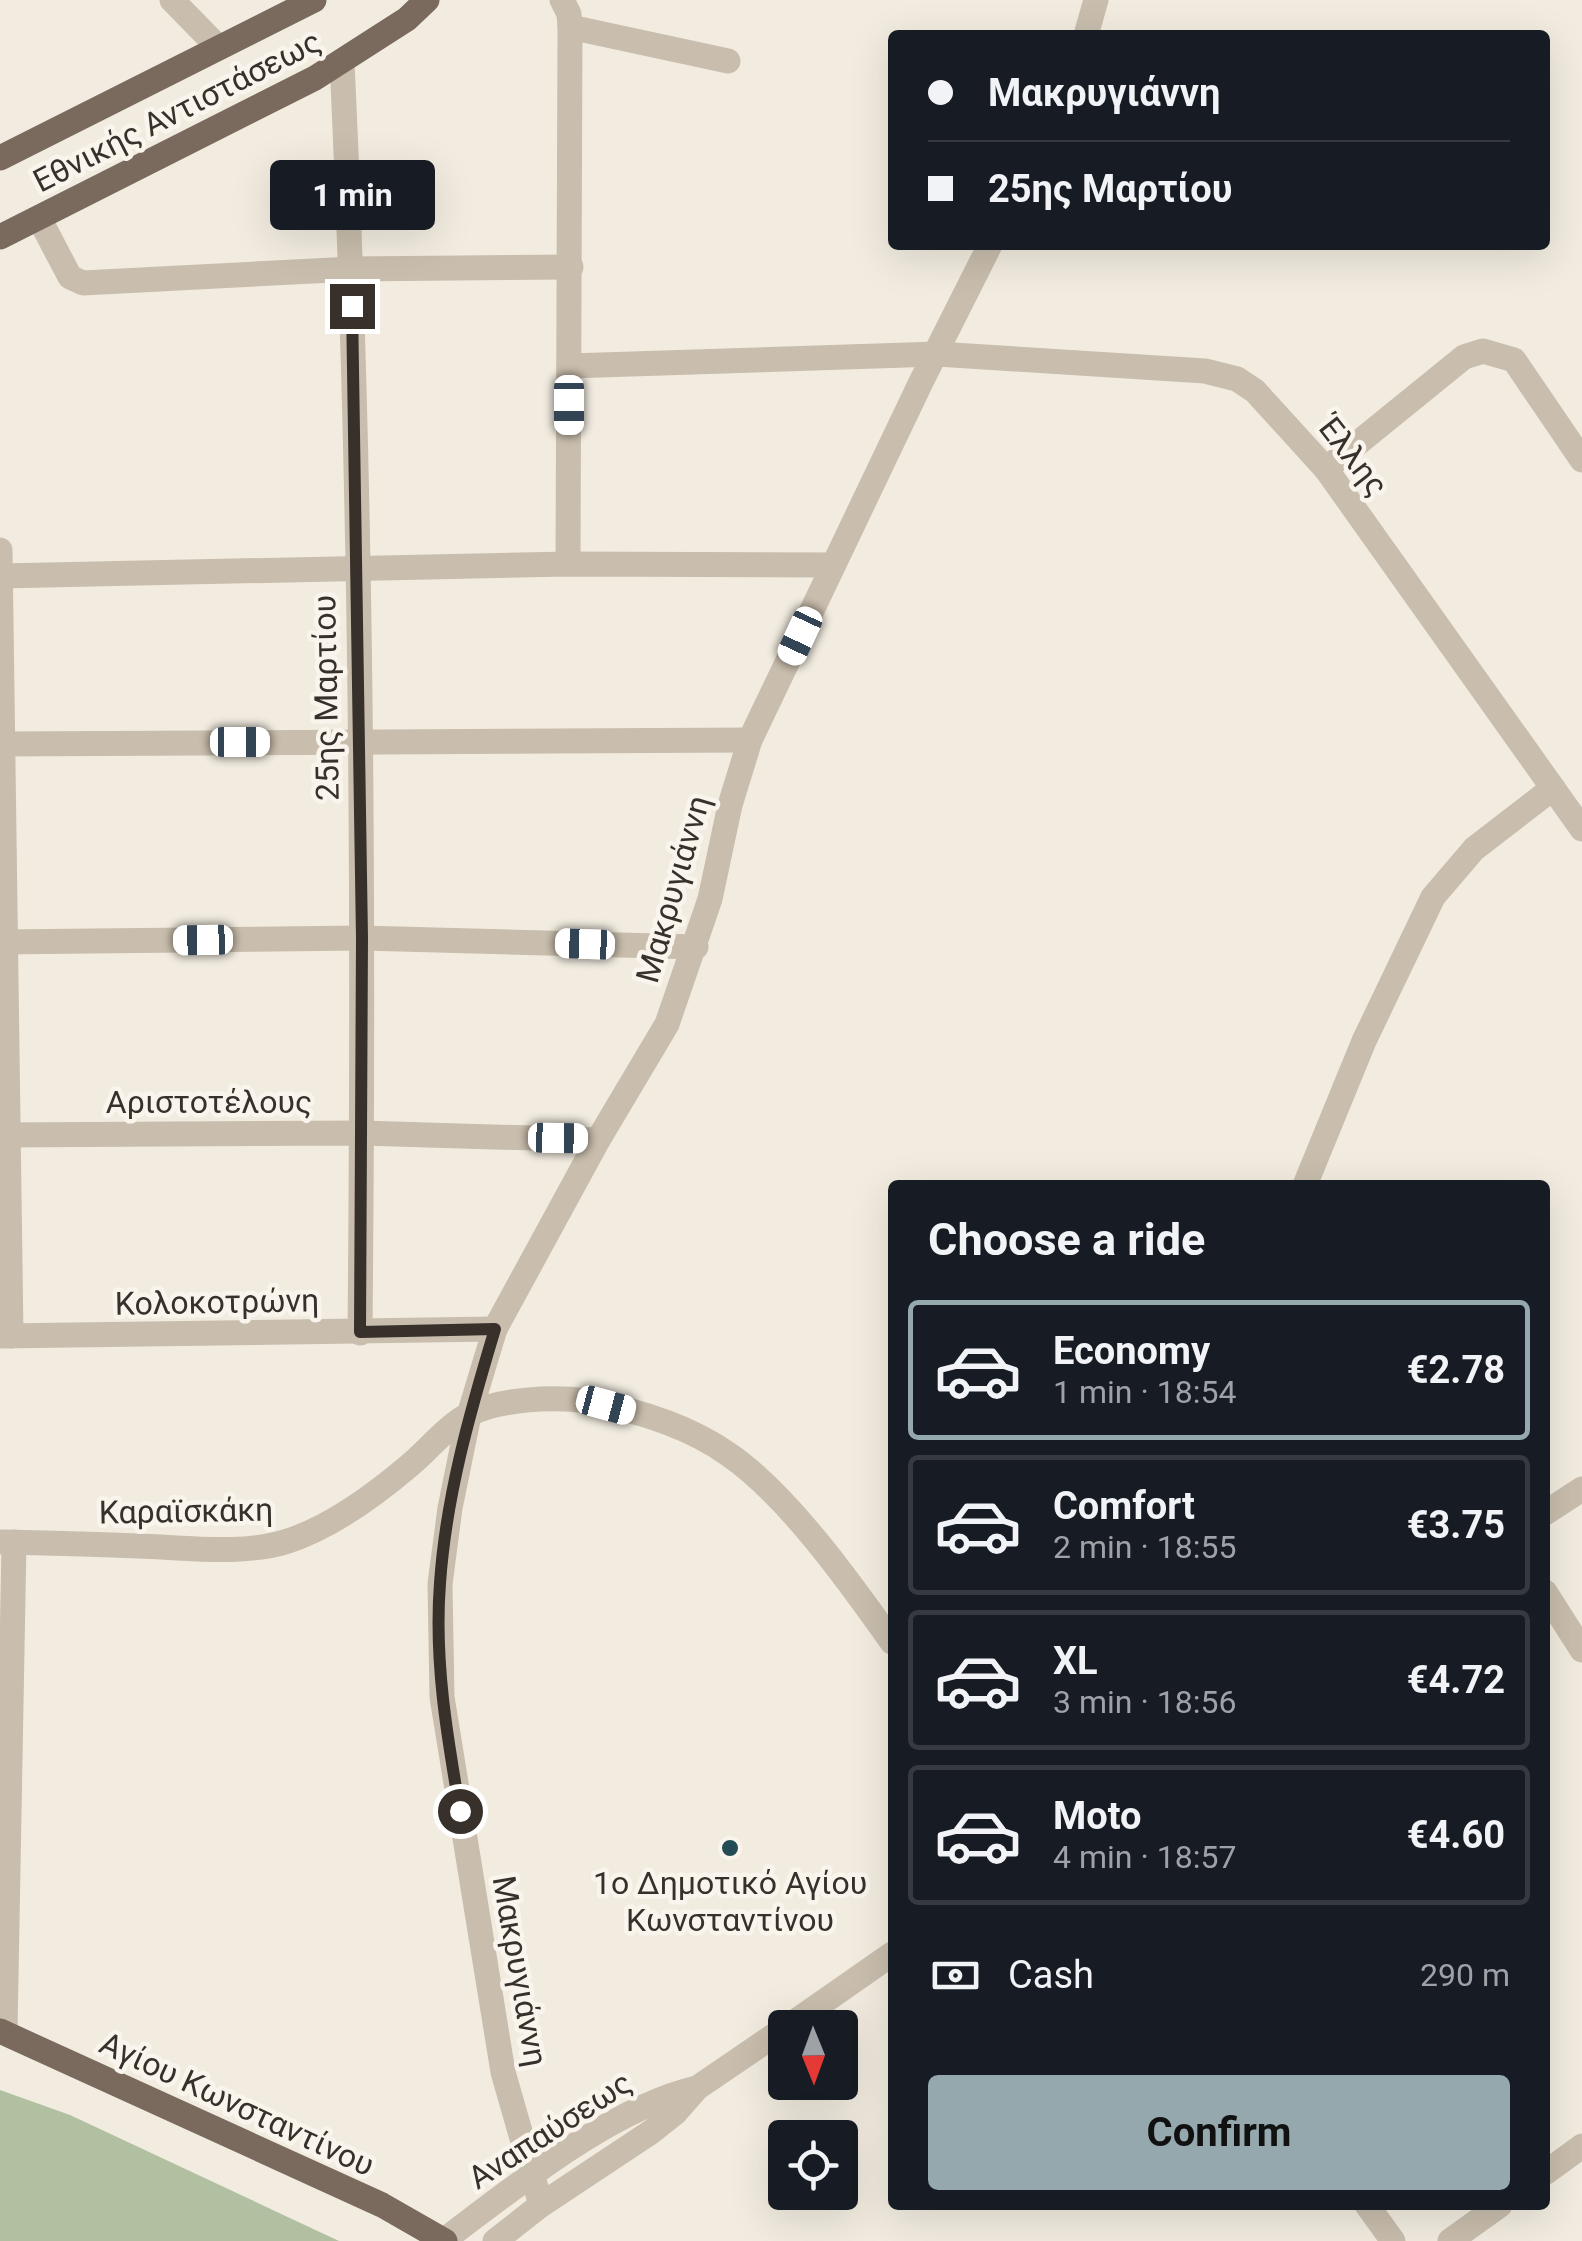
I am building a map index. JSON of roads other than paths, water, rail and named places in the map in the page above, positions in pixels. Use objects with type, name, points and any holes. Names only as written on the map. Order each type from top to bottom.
[{"type":"main road","name":"Εθνικής Αντιστάσεως","points":[[2,154],[314,0]]},
{"type":"main road","name":"Εθνικής Αντιστάσεως","points":[[0,237],[342,62],[407,19],[427,0]]},
{"type":"main road","name":"Αγίου Κωνσταντίνου","points":[[2,2032],[382,2206],[444,2241]]},
{"type":"street","points":[[172,0],[218,47]]},
{"type":"street","points":[[562,0],[570,27],[568,564]]},
{"type":"street","points":[[1087,30],[1096,0]]},
{"type":"street","points":[[570,27],[728,61]]},
{"type":"street","name":"25ης Μαρτίου","points":[[342,62],[352,269],[360,742],[360,1332]]},
{"type":"street","points":[[39,218],[70,277],[78,283],[352,269],[571,267]]},
{"type":"street","name":"Μακρυγιάννη","points":[[541,2205],[495,2034],[442,1697],[438,1641],[440,1584],[469,1414],[495,1329],[598,1140],[667,1024],[696,947],[750,740],[988,250]]},
{"type":"street","points":[[1326,469],[1464,358],[1483,352],[1514,360],[1582,460]]},
{"type":"street","name":"Έλλης","points":[[569,366],[937,354],[1205,370],[1246,384],[1326,469],[1582,830]]},
{"type":"street","points":[[0,550],[6,1336]]},
{"type":"street","points":[[1,576],[568,564],[833,566]]},
{"type":"street","points":[[1,744],[750,740]]},
{"type":"street","points":[[1307,1180],[1364,1041],[1433,897],[1474,849],[1553,788]]},
{"type":"street","points":[[2,942],[362,938],[696,947]]},
{"type":"street","name":"Αριστοτέλους","points":[[4,1136],[362,1133],[598,1140]]},
{"type":"street","name":"Κολοκοτρώνη","points":[[6,1336],[495,1329]]},
{"type":"street","name":"Καραϊσκάκη","points":[[7,1542],[209,1548],[276,1544],[311,1532],[355,1506],[407,1468],[469,1414],[527,1399],[580,1400],[643,1415],[704,1439],[742,1463],[852,1586],[888,1636]]},
{"type":"street","points":[[1550,1510],[1582,1489]]},
{"type":"street","points":[[2,2032],[7,1542]]},
{"type":"street","points":[[1550,1600],[1582,1650]]},
{"type":"street","name":"Αναπαύσεως","points":[[811,2010],[888,1957]]},
{"type":"street","name":"Αναπαύσεως","points":[[495,2241],[541,2205],[651,2132],[676,2113],[698,2088],[768,2040]]},
{"type":"street","name":"Αναπαύσεως","points":[[444,2241],[531,2176],[636,2110],[666,2096],[698,2088]]},
{"type":"street","points":[[1550,2168],[1582,2146]]},
{"type":"street","points":[[1371,2210],[1393,2241]]},
{"type":"street","points":[[1450,2241],[1493,2210]]},
{"type":"place","name":"1ο Δημοτικό Αγίου Κωνσταντίνου","points":[[730,1848]]}]
